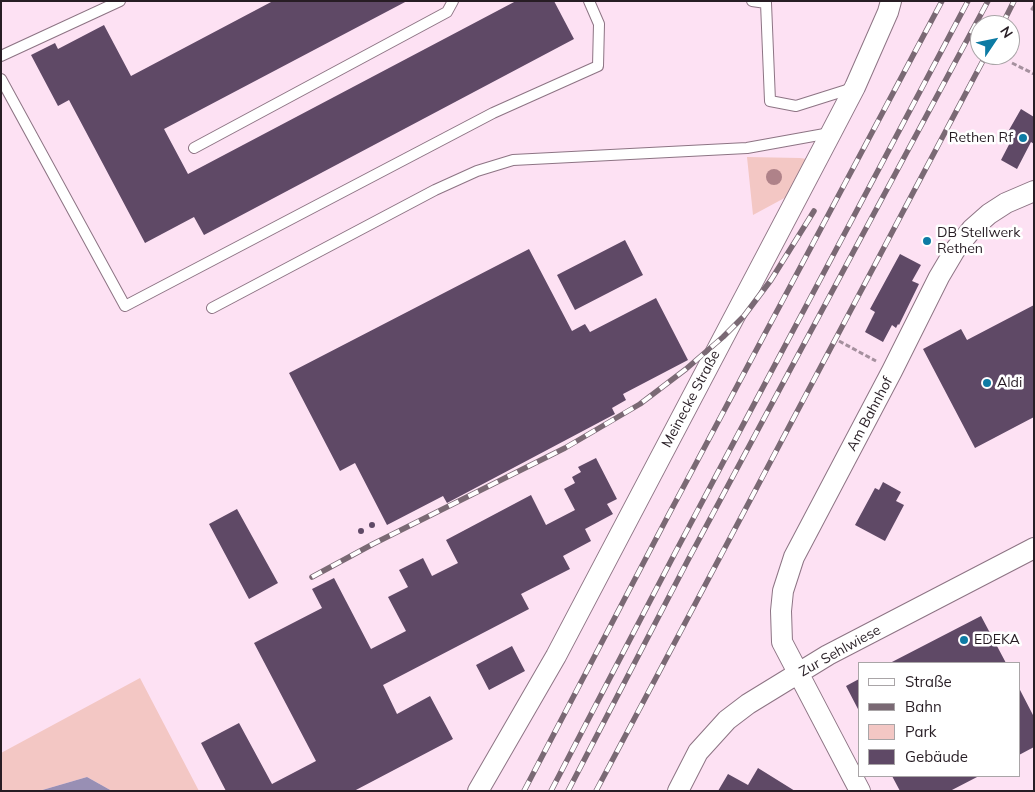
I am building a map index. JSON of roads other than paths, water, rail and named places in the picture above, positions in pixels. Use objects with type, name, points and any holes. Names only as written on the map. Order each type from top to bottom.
[{"type":"street","name":"Meinecke Straße","points":[[478,791],[556,656],[855,87],[891,1]]},
{"type":"street","name":"Am Bahnhof","points":[[860,791],[785,650],[781,632],[783,591],[794,557],[939,277],[955,250],[972,229],[989,214],[1006,203],[1034,191]]},
{"type":"street","name":"Zur Sehlwiese","points":[[678,791],[698,752],[727,720],[748,704],[828,655],[1034,548]]},
{"type":"lane","points":[[1,56],[120,1]]},
{"type":"lane","points":[[194,148],[447,12],[453,1]]},
{"type":"lane","points":[[1,79],[125,306],[493,113],[598,66],[599,24],[589,1]]},
{"type":"lane","points":[[752,1],[766,3],[770,101],[796,106],[855,87]]},
{"type":"lane","points":[[212,308],[435,190],[477,171],[513,160],[746,148],[831,132]]},
{"type":"railway","points":[[524,791],[942,1]]},
{"type":"railway","points":[[551,791],[968,1]]},
{"type":"railway","points":[[568,791],[688,560],[988,1]]},
{"type":"railway","points":[[1007,15],[1014,1]]},
{"type":"railway","points":[[596,791],[981,65]]},
{"type":"railway","points":[[312,577],[373,544],[565,448],[640,404],[686,369],[744,316],[771,280],[814,211]]},
{"type":"place","name":"Rethen Rf","points":[[1023,138]]},
{"type":"place","name":"DB Stellwerk Rethen","points":[[927,241]]},
{"type":"place","name":"Aldi","points":[[987,383]]},
{"type":"place","name":"EDEKA","points":[[964,640]]}]
